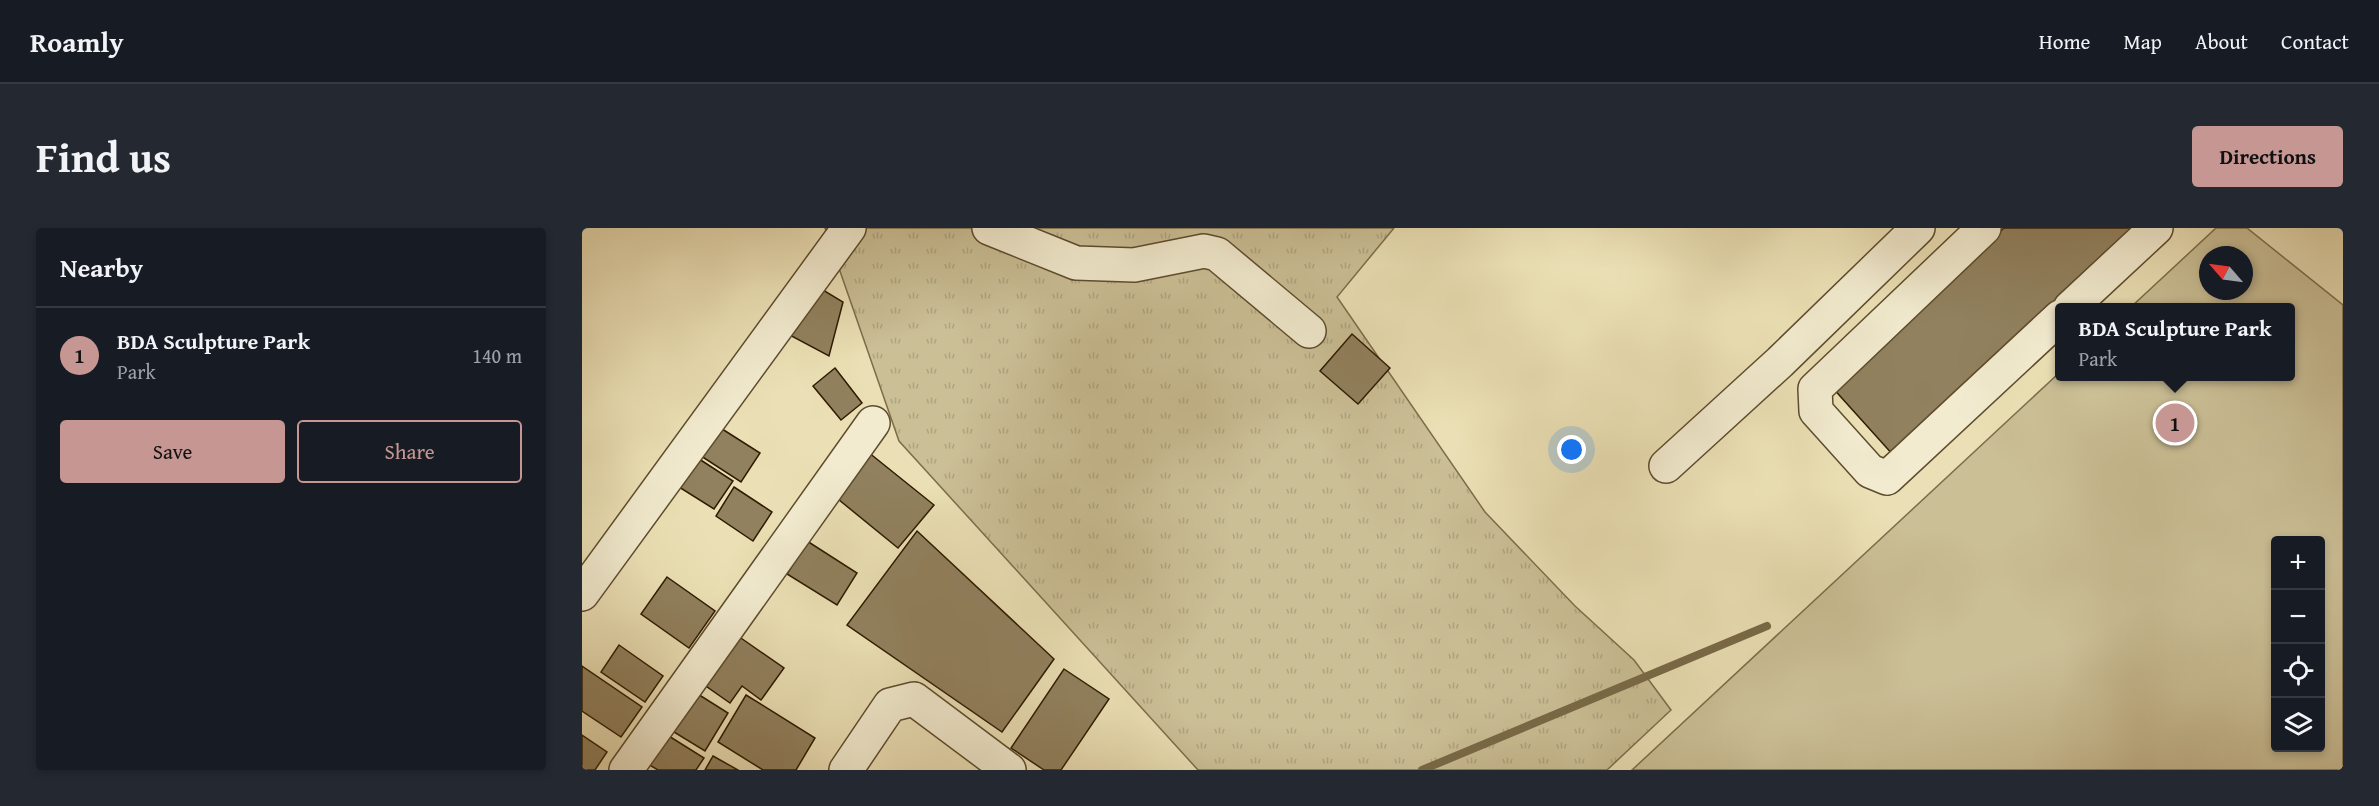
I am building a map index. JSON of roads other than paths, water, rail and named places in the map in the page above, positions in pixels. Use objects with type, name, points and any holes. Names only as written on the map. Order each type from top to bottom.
[{"type":"street","points":[[582,594],[849,228]]},
{"type":"street","points":[[989,228],[1076,263],[1134,265],[1204,251],[1217,254],[1309,331]]},
{"type":"street","points":[[1666,466],[1780,362],[1918,228]]},
{"type":"street","points":[[1984,228],[1815,389],[1816,411],[1870,471],[1887,478],[2055,322]]},
{"type":"street","points":[[2075,303],[2156,228]]},
{"type":"street","points":[[1884,262],[1914,295]]},
{"type":"street","points":[[626,770],[873,423]]},
{"type":"street","points":[[846,770],[890,705],[914,699],[1009,770]]},
{"type":"waterway","points":[[1422,770],[1767,626]]},
{"type":"place","name":"BDA Sculpture Park","points":[[2175,423]]}]
